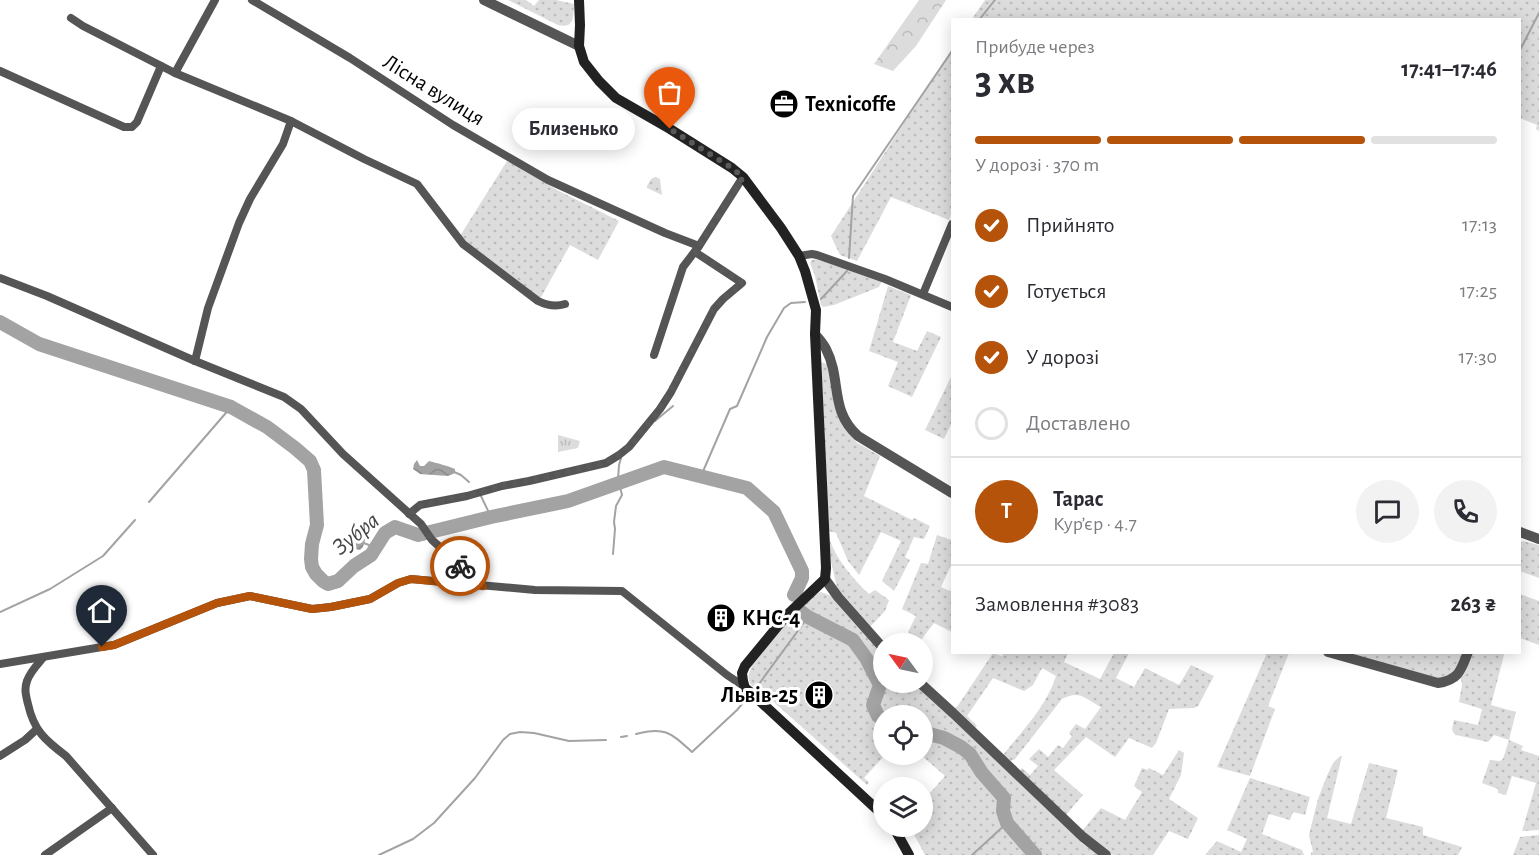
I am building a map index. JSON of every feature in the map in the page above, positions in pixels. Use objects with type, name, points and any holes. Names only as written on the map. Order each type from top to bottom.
[{"type":"main road","points":[[579,0],[579,46],[584,62],[599,81],[616,98],[670,129],[743,177],[781,228],[799,256],[805,271],[816,310],[815,334],[825,579],[791,611],[745,666],[742,673],[743,681],[745,688],[873,806]]},
{"type":"main road","points":[[899,837],[909,855]]},
{"type":"street","points":[[175,73],[215,0]]},
{"type":"street","name":"Лісна вулиця","points":[[252,0],[350,58],[453,125],[548,180],[697,249],[742,283],[714,309],[660,409],[629,447],[606,463],[420,505],[410,514]]},
{"type":"street","points":[[484,0],[579,46]]},
{"type":"street","points":[[71,18],[175,73],[291,121],[417,184],[463,244],[538,301],[560,306],[565,304]]},
{"type":"street","points":[[0,71],[124,127],[132,127],[137,122],[161,66]]},
{"type":"street","points":[[195,362],[208,308],[239,223],[250,199],[283,144],[291,121]]},
{"type":"street","points":[[654,355],[683,267],[743,177]]},
{"type":"street","points":[[923,294],[951,226]]},
{"type":"street","points":[[799,256],[818,255],[951,307]]},
{"type":"street","points":[[0,278],[47,296],[195,362],[284,396],[301,409],[343,454],[421,524],[432,540],[483,586]]},
{"type":"street","points":[[815,334],[827,350],[839,408],[845,423],[867,442],[951,492]]},
{"type":"street","points":[[1521,532],[1539,539]]},
{"type":"street","points":[[0,664],[114,645],[217,603],[250,596],[312,609],[331,607],[370,599],[398,583],[411,579],[535,590],[622,591],[745,688]]},
{"type":"street","points":[[825,579],[873,637]]},
{"type":"street","points":[[1333,654],[1438,682],[1448,681],[1455,677],[1467,654]]},
{"type":"street","points":[[43,658],[32,672],[25,694],[31,718],[37,729],[50,744],[66,756],[153,855]]},
{"type":"street","points":[[931,693],[1083,837],[1106,855]]},
{"type":"street","points":[[0,756],[25,740],[37,729]]},
{"type":"street","points":[[45,855],[112,808]]},
{"type":"green space","points":[[508,0],[526,0],[534,6],[539,0],[556,0],[574,4],[573,17],[568,25],[558,25]]},
{"type":"green space","points":[[919,0],[946,0],[916,46],[893,71],[874,64]]},
{"type":"green space","points":[[985,0],[1539,0],[1539,131],[1536,129],[1537,125],[1521,118],[1521,18],[973,18]]},
{"type":"green space","points":[[951,51],[951,214],[949,220],[891,197],[857,261],[840,255],[831,236]]},
{"type":"green space","points":[[507,161],[559,191],[619,221],[598,260],[570,245],[540,299],[460,236]]},
{"type":"green space","points":[[655,177],[660,179],[662,195],[647,188],[651,179]]},
{"type":"green space","points":[[817,259],[882,281],[879,287],[834,305],[823,307],[810,263]]},
{"type":"green space","points":[[888,286],[911,295],[893,342],[917,351],[927,331],[941,337],[912,397],[888,386],[898,362],[869,351]]},
{"type":"green space","points":[[821,362],[827,364],[845,429],[856,442],[880,456],[864,496],[912,520],[914,518],[930,526],[924,539],[914,537],[905,557],[910,560],[894,591],[882,581],[901,541],[881,532],[859,575],[848,561],[836,533],[829,531]]},
{"type":"green space","points":[[951,377],[951,424],[944,439],[925,430]]},
{"type":"green space","points":[[558,435],[580,441],[578,448],[558,452]]},
{"type":"green space","points":[[937,535],[951,540],[951,565],[941,587],[951,592],[951,632],[934,623],[926,633],[908,632],[916,616],[902,609],[921,563],[928,564]]},
{"type":"green space","points":[[829,538],[841,561],[863,588],[869,594],[875,590],[889,600],[885,611],[869,628],[838,591],[831,562]]},
{"type":"green space","points":[[1521,542],[1539,545],[1539,578],[1521,571]]},
{"type":"green space","points":[[821,592],[831,596],[873,642],[873,693],[924,693],[959,723],[1080,839],[1081,843],[1100,855],[925,855],[915,837],[933,837],[933,790],[945,776],[932,765],[933,705],[873,705],[873,765],[876,765],[864,778],[869,782],[867,785],[766,695],[753,687],[749,681],[752,666],[783,625]]},
{"type":"green space","points":[[1521,594],[1539,601],[1539,645],[1521,638]]},
{"type":"green space","points":[[992,654],[1002,656],[1003,654],[1068,654],[1064,662],[1100,679],[1113,654],[1128,654],[1116,678],[1134,687],[1145,668],[1179,685],[1191,665],[1214,676],[1198,706],[1169,709],[1152,748],[1129,738],[1115,757],[1086,737],[1054,770],[1083,795],[1066,815],[1019,771],[1022,768],[1030,775],[1038,766],[1029,759],[1039,749],[1048,757],[1058,745],[1063,748],[1072,736],[1069,733],[1076,724],[1085,729],[1101,707],[1078,695],[1062,699],[1015,759],[1011,761],[1003,755],[1040,708],[1056,676],[1042,668],[1033,685],[1024,691],[993,678],[967,716],[977,726],[975,728],[954,709]]},
{"type":"green space","points":[[1267,654],[1289,654],[1268,706],[1275,709],[1250,776],[1217,767]]},
{"type":"green space","points":[[1350,654],[1463,654],[1451,673],[1438,678]]},
{"type":"green space","points":[[1472,654],[1504,655],[1491,705],[1516,712],[1509,740],[1494,735],[1488,742],[1456,735],[1453,732],[1454,720],[1478,725],[1482,709],[1459,702],[1461,678]]},
{"type":"green space","points":[[1509,740],[1523,746],[1521,750],[1539,756],[1539,830],[1522,831],[1536,783],[1512,776],[1506,795],[1482,783],[1490,760],[1503,759]]},
{"type":"green space","points":[[1179,750],[1184,753],[1181,775],[1169,799],[1198,818],[1188,839],[1169,831],[1153,855],[1113,855],[1082,831],[1101,808],[1125,820],[1142,792],[1134,786],[1142,768],[1148,770],[1149,768],[1163,775]]},
{"type":"green space","points":[[1342,756],[1327,818],[1351,824],[1369,763],[1398,770],[1386,818],[1423,827],[1423,835],[1462,847],[1458,855],[1311,855],[1313,852],[1309,835],[1318,799],[1333,763]]},
{"type":"green space","points":[[1250,778],[1310,797],[1305,815],[1293,812],[1290,820],[1269,814],[1262,834],[1302,850],[1304,855],[1205,855],[1217,841],[1241,852],[1247,839],[1227,830]]},
{"type":"green space","points":[[1539,835],[1539,855],[1513,855],[1520,837]]},
{"type":"water","points":[[417,460],[420,466],[424,466],[429,461],[455,469],[455,473],[448,476],[420,474],[413,469]]},
{"type":"water","points":[[348,534],[366,537],[360,550],[346,547],[344,543]]},
{"type":"waterway","points":[[981,18],[995,0]]},
{"type":"waterway","points":[[1521,48],[1539,13]]},
{"type":"waterway","points":[[849,258],[853,196],[951,52]]},
{"type":"waterway","points":[[821,299],[847,271]]},
{"type":"waterway","points":[[701,476],[730,409],[737,406],[767,337],[784,308],[791,303],[805,302]]},
{"type":"waterway","name":"Зубра","points":[[0,322],[39,344],[231,407],[267,427],[295,448],[310,461],[314,470],[317,525],[311,559],[316,574],[328,584],[338,581],[354,566],[371,555],[385,533],[395,527],[418,535],[568,501],[664,467],[747,488],[774,512],[802,571],[802,578],[794,595]]},
{"type":"waterway","points":[[655,421],[673,406]]},
{"type":"waterway","points":[[149,502],[231,407]]},
{"type":"waterway","points":[[613,554],[616,506],[622,495],[618,479],[621,458]]},
{"type":"waterway","points":[[452,471],[469,482]]},
{"type":"waterway","points":[[480,494],[491,517]]},
{"type":"waterway","points":[[0,612],[50,589],[103,556],[135,520]]},
{"type":"waterway","points":[[361,542],[375,549]]},
{"type":"waterway","name":"Зубра","points":[[800,611],[853,640],[866,658],[880,685],[873,705]]},
{"type":"waterway","points":[[756,688],[808,617]]},
{"type":"waterway","points":[[636,734],[661,731],[673,736],[692,752],[748,697]]},
{"type":"waterway","points":[[379,855],[413,839],[434,823],[475,778],[510,734],[534,733],[569,741],[606,740]]},
{"type":"waterway","name":"Зубра","points":[[933,735],[944,738],[970,754],[982,773],[1004,798],[1003,811],[1007,823],[1035,855]]},
{"type":"waterway","points":[[621,737],[627,736]]},
{"type":"waterway","points":[[972,855],[1007,823]]},
{"type":"way so far","points":[[460,566],[432,540],[421,524],[410,514],[414,509],[420,505],[606,463],[619,455],[629,447],[660,409],[714,309],[742,283],[695,252],[743,177],[670,129]]},
{"type":"place","name":"Texnicoffe","points":[[784,104]]},
{"type":"place","name":"Близенько","points":[[670,129]]},
{"type":"place","name":"КНС-4","points":[[721,618]]},
{"type":"place","name":"Львів-25","points":[[819,695]]},
{"type":"route","points":[[102,647],[114,645],[217,603],[250,596],[312,609],[370,599],[398,583],[411,579],[483,586],[460,566]]}]
